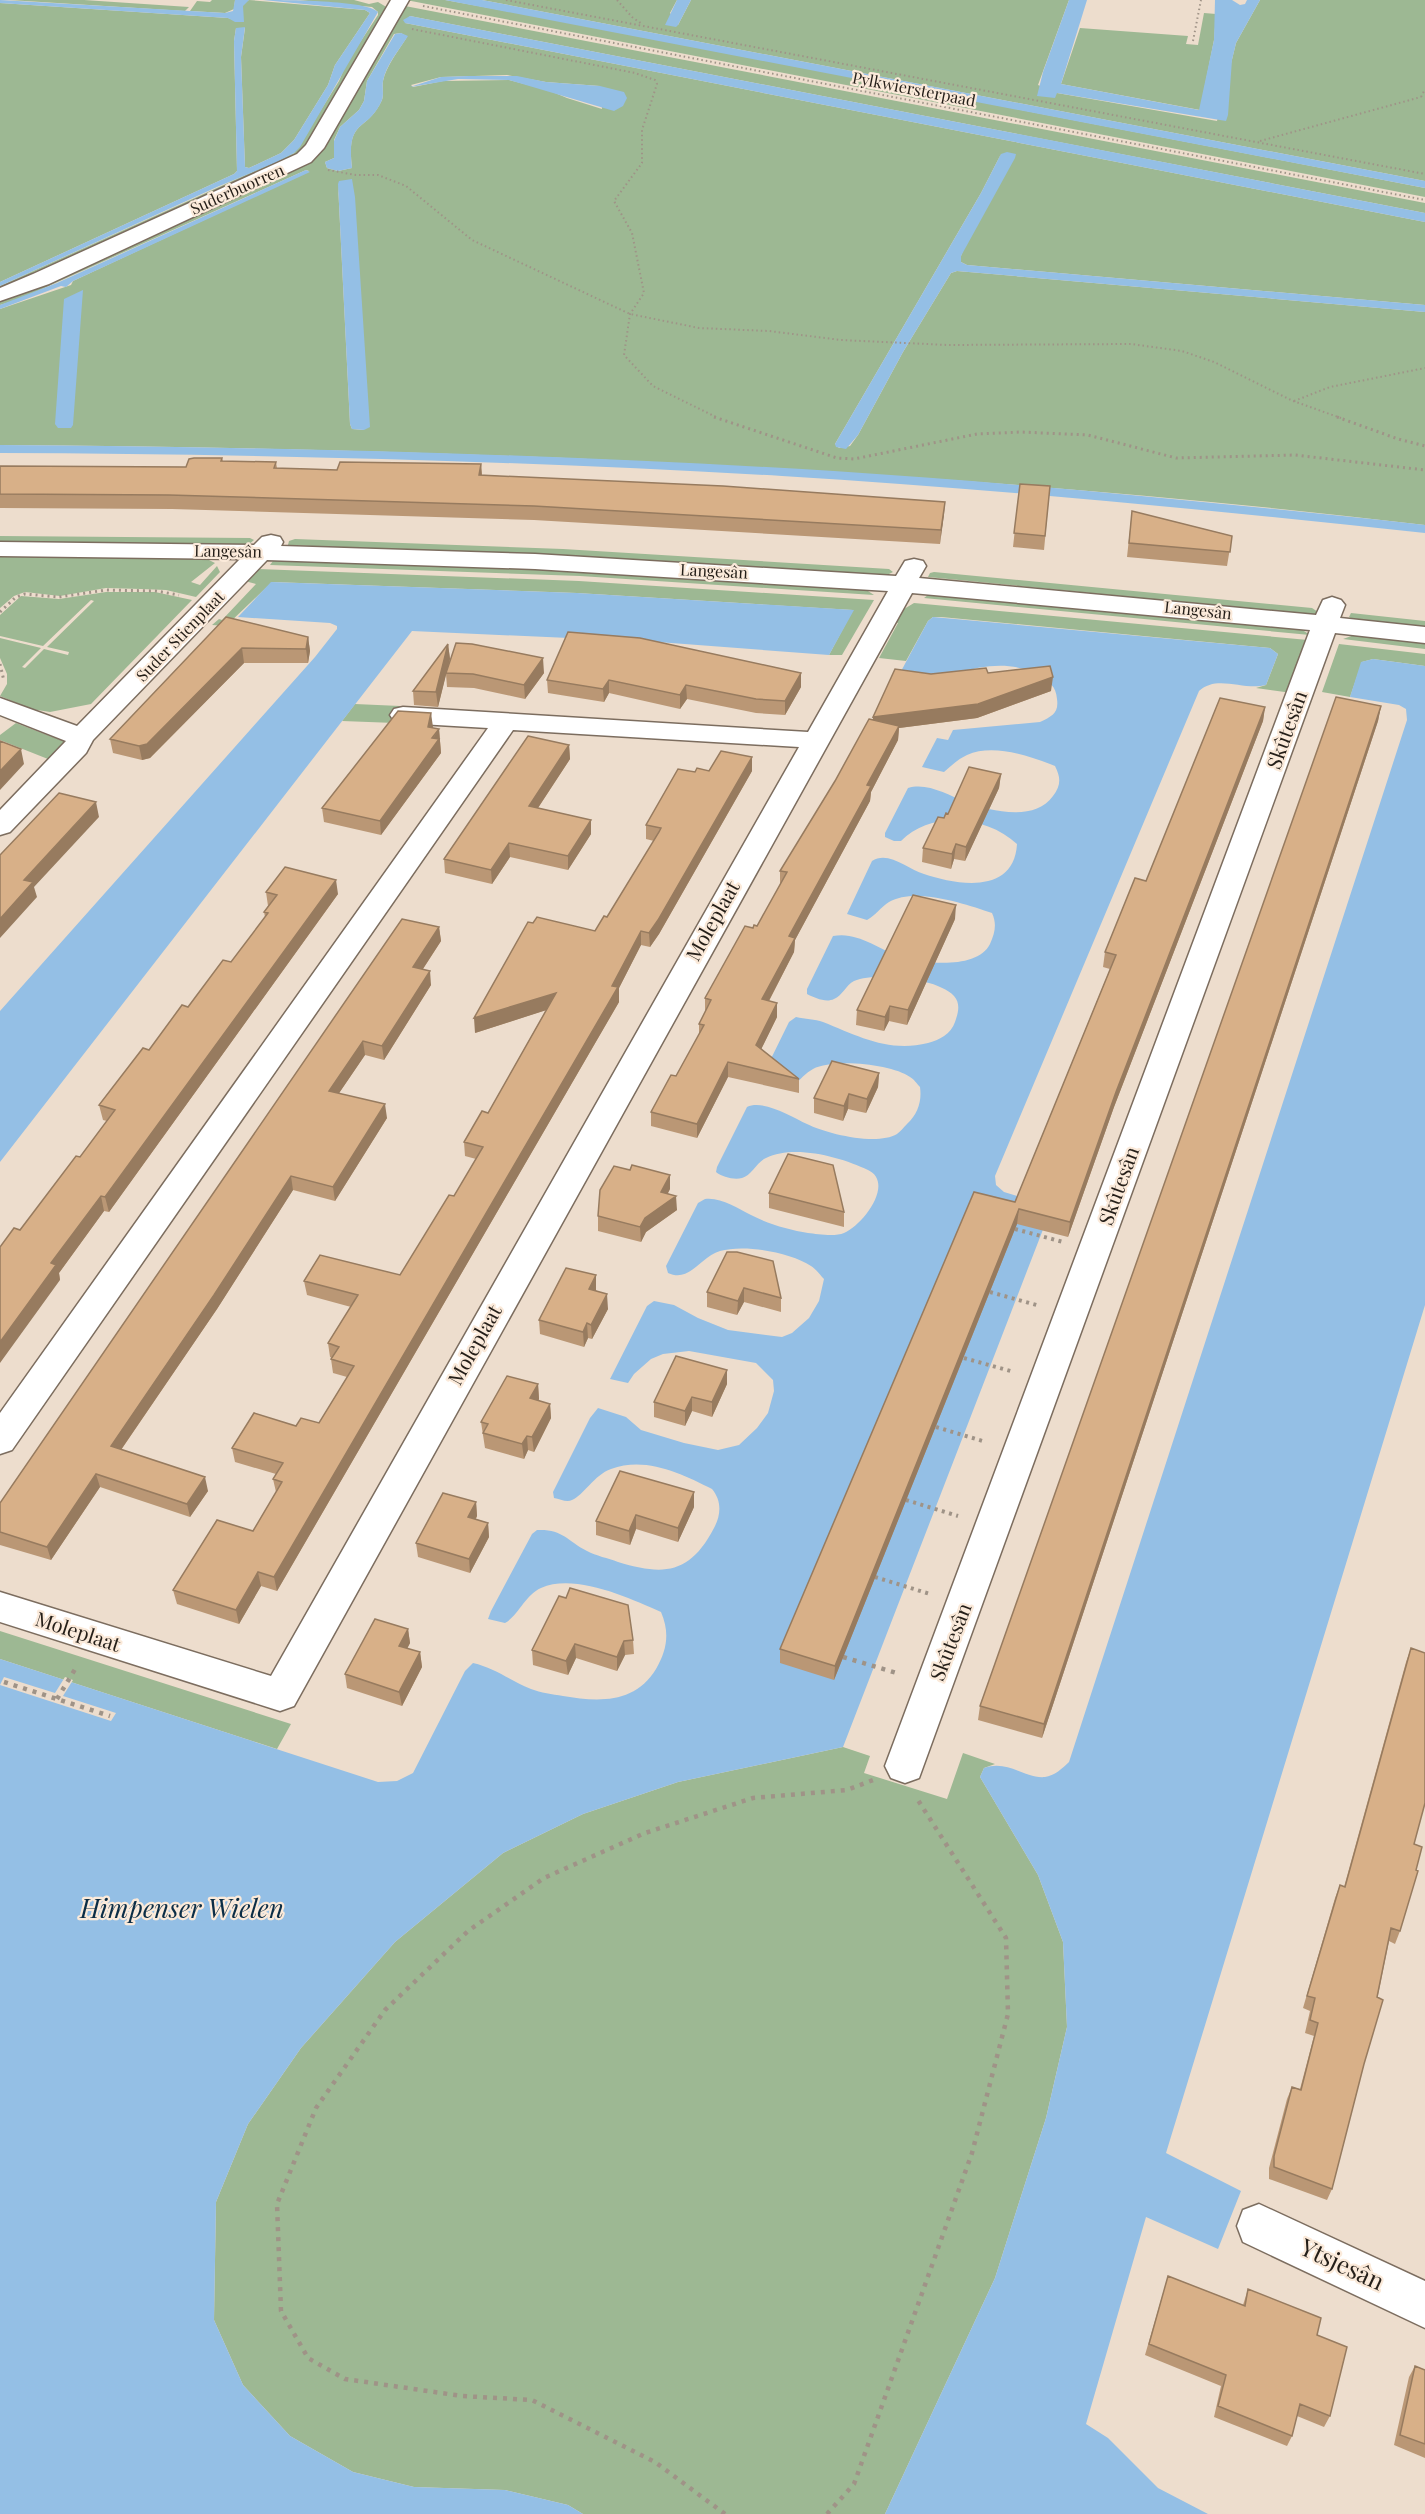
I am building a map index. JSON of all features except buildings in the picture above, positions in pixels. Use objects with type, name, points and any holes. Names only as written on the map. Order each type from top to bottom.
[{"type":"street","name":"Suderbuorren","points":[[0,295],[51,274],[304,158],[314,148],[400,1]]},
{"type":"street","name":"Langesân","points":[[0,531],[279,534],[630,547],[908,575],[1106,601],[1329,614],[1425,616]]},
{"type":"street","name":"Suder Stienplaat","points":[[0,826],[76,747],[81,737],[279,534]]},
{"type":"street","name":"Langesân","points":[[0,549],[261,552],[908,575]]},
{"type":"street","name":"Moleplaat","points":[[0,1607],[280,1695],[908,575]]},
{"type":"street","name":"Langesân","points":[[1329,614],[1425,635]]},
{"type":"street","name":"Skûtesân","points":[[905,1766],[1329,614]]},
{"type":"street","points":[[2,695],[81,737]]},
{"type":"street","points":[[403,715],[815,740]]},
{"type":"street","points":[[0,1440],[506,721]]},
{"type":"street","name":"Ytsjesân","points":[[1258,2226],[1425,2305]]},
{"type":"path","points":[[506,0],[1425,174]]},
{"type":"path","points":[[617,0],[632,17],[645,26]]},
{"type":"path","points":[[1193,41],[1201,0]]},
{"type":"path","name":"Pylkwiersterpaad","points":[[400,1],[1425,200]]},
{"type":"path","points":[[386,24],[635,73],[655,80],[657,84],[642,130],[642,163],[614,201],[632,233],[644,293],[630,314],[624,355],[653,386],[706,414],[837,458],[854,459],[954,438],[1021,432],[1088,435],[1176,459],[1295,455],[1425,470]]},
{"type":"path","points":[[1421,97],[1425,89]]},
{"type":"path","points":[[1257,142],[1307,131],[1382,105],[1421,97],[1425,100]]},
{"type":"path","points":[[304,158],[336,173],[378,175],[406,186],[472,240],[630,314],[699,328],[769,331],[841,340],[911,344],[1131,344],[1182,351],[1214,362],[1293,401],[1398,439],[1425,446]]},
{"type":"path","points":[[1293,401],[1330,387],[1425,368]]},
{"type":"path","points":[[0,612],[20,595],[59,597],[106,590],[156,591],[212,603]]},
{"type":"path","points":[[0,664],[2,695]]},
{"type":"path","points":[[1015,1229],[1048,1238]]},
{"type":"path","points":[[990,1292],[1024,1302]]},
{"type":"path","points":[[964,1358],[999,1368]]},
{"type":"path","points":[[936,1428],[971,1438]]},
{"type":"path","points":[[906,1500],[942,1511]]},
{"type":"path","points":[[875,1577],[912,1588]]},
{"type":"path","points":[[843,1657],[881,1668]]},
{"type":"path","points":[[57,1699],[75,1671]]},
{"type":"path","points":[[4,1682],[110,1716]]},
{"type":"path","points":[[725,2514],[655,2462],[532,2400],[462,2396],[345,2379],[308,2358],[281,2311],[277,2204],[316,2108],[386,2010],[477,1924],[544,1878],[645,1833],[753,1798],[847,1790],[905,1766],[917,1802],[1006,1938],[1008,2014],[972,2153],[854,2484],[827,2514]]},
{"type":"green space","points":[[9,0],[84,0],[189,7],[185,11]]},
{"type":"green space","points":[[212,0],[235,0],[234,9],[225,13],[190,11],[197,1],[210,2]]},
{"type":"green space","points":[[249,0],[365,10],[370,13],[335,65],[328,85],[294,140],[281,153],[249,168],[245,167],[241,57],[245,28],[236,28],[234,41],[237,171],[0,282],[0,3],[234,20],[244,2]]},
{"type":"green space","points":[[298,0],[354,0],[369,4],[378,2],[388,8],[306,151],[0,292],[0,286],[294,153],[339,81],[347,62],[378,15],[372,7]]},
{"type":"green space","points":[[406,0],[445,0],[551,19],[1425,188],[1425,197]]},
{"type":"green space","points":[[482,0],[677,0],[670,13],[678,25],[691,0],[1069,0],[1038,85],[1057,93],[1217,121],[1236,43],[1260,0],[1425,0],[1425,181]]},
{"type":"green space","points":[[405,6],[1425,203],[1425,213],[410,16],[405,23],[1425,222],[1425,305],[967,265],[961,262],[961,256],[1001,154],[981,193],[835,444],[839,448],[850,446],[858,435],[903,352],[951,273],[957,271],[1425,312],[1425,525],[1070,489],[714,465],[357,451],[0,445],[0,309],[71,285],[73,281],[309,171],[306,170],[20,299],[0,305],[0,298],[302,163]],"holes":[[[401,33],[407,37],[385,75],[382,100],[376,111],[355,133],[351,152],[352,168],[338,171],[327,168],[325,162],[334,158],[334,140],[340,127],[359,110],[364,101],[367,81],[394,34]],[[507,75],[546,82],[600,86],[602,109],[548,90],[509,80],[443,81],[413,87],[411,85],[441,77]],[[338,184],[364,430],[352,429]]]},
{"type":"green space","points":[[1204,13],[1216,14],[1214,40],[1200,110],[1061,84],[1080,28],[1188,36],[1186,44],[1198,45]]},
{"type":"green space","points":[[0,536],[250,538],[254,540],[248,545],[0,542]]},
{"type":"green space","points":[[295,539],[563,549],[889,569],[893,572],[887,575],[660,561],[288,545],[289,541]]},
{"type":"green space","points":[[0,556],[205,558],[215,563],[191,582],[200,585],[217,566],[220,572],[196,597],[166,590],[141,589],[106,588],[60,596],[25,592],[14,596],[0,608]]},
{"type":"green space","points":[[288,559],[460,564],[865,589],[874,595],[580,576],[270,565],[273,561]]},
{"type":"green space","points":[[258,569],[579,581],[874,600],[842,655],[829,655],[853,610],[577,593],[272,582],[226,626],[212,625],[219,619],[222,620],[256,584],[245,581]]},
{"type":"green space","points":[[934,572],[1312,608],[1318,612],[1314,615],[928,577]]},
{"type":"green space","points":[[106,592],[155,592],[192,600],[91,704],[50,712],[31,709],[0,696],[7,684],[7,674],[0,658],[0,638],[41,648],[22,667],[25,668],[44,649],[68,655],[69,652],[47,647],[94,601],[91,600],[43,646],[0,636],[0,615],[21,596],[59,599]]},
{"type":"green space","points":[[932,592],[1301,629],[1310,635],[924,598]]},
{"type":"green space","points":[[914,603],[1308,640],[1292,693],[1256,688],[1266,685],[1278,654],[1270,648],[941,617],[933,617],[928,621],[906,661],[879,658],[898,623],[891,621],[894,615]]},
{"type":"green space","points":[[1351,613],[1425,621],[1425,628],[1354,620],[1349,617]]},
{"type":"green space","points":[[1357,634],[1425,642],[1425,649],[1343,639]]},
{"type":"green space","points":[[1339,644],[1425,654],[1425,666],[1373,659],[1362,662],[1350,697],[1322,692]]},
{"type":"green space","points":[[355,704],[400,706],[395,723],[342,721]]},
{"type":"green space","points":[[16,723],[68,743],[53,761],[0,740],[0,735]]},
{"type":"green space","points":[[0,1631],[291,1724],[277,1749],[0,1659]]},
{"type":"green space","points":[[843,1747],[870,1756],[864,1773],[947,1799],[963,1753],[995,1764],[984,1768],[980,1777],[1038,1875],[1063,1942],[1067,2027],[1046,2118],[995,2278],[885,2514],[583,2514],[568,2505],[505,2490],[414,2487],[353,2472],[290,2436],[243,2385],[214,2320],[216,2202],[248,2124],[301,2048],[395,1942],[503,1853],[583,1814],[678,1782]]},
{"type":"water","points":[[0,0],[225,13],[233,11],[235,0],[249,0],[243,6],[244,22],[235,22],[228,18],[0,3]]},
{"type":"water","points":[[263,0],[342,3],[371,8],[378,12],[300,147],[277,162],[0,286],[0,282],[237,171],[234,41],[236,28],[245,27],[241,57],[245,167],[249,168],[281,153],[294,140],[328,85],[335,65],[370,13],[365,10]]},
{"type":"water","points":[[445,0],[482,0],[1425,181],[1425,188]]},
{"type":"water","points":[[677,0],[691,0],[676,27],[665,25]]},
{"type":"water","points":[[1069,0],[1087,0],[1061,84],[1199,110],[1214,40],[1215,0],[1232,0],[1240,5],[1245,4],[1247,0],[1260,0],[1236,43],[1232,60],[1226,121],[1057,93],[1055,98],[1037,96],[1043,72]]},
{"type":"water","points":[[410,16],[1425,213],[1425,222],[405,23],[403,20]]},
{"type":"water","points":[[401,33],[408,36],[387,69],[383,81],[382,100],[371,117],[355,132],[352,140],[352,168],[338,171],[327,168],[325,162],[334,158],[334,141],[340,127],[359,110],[364,101],[367,81],[395,34]]},
{"type":"water","points":[[517,76],[546,82],[600,86],[624,92],[627,98],[623,106],[614,111],[509,80],[458,79],[410,87],[441,77]]},
{"type":"water","points":[[1007,152],[1016,154],[1015,158],[961,256],[961,262],[967,265],[1425,305],[1425,312],[957,271],[951,273],[903,352],[858,435],[846,449],[836,447],[835,444],[981,193],[1001,154]]},
{"type":"water","points":[[306,170],[310,172],[73,281],[66,287],[61,286],[0,309],[0,305],[57,283]]},
{"type":"water","points":[[352,179],[370,427],[364,430],[352,429],[350,424],[338,184],[339,181]]},
{"type":"water","points":[[83,290],[73,425],[71,428],[58,428],[55,424],[64,299]]},
{"type":"water","points":[[0,445],[417,452],[834,471],[1108,493],[1381,520],[1425,525],[1425,533],[1104,501],[782,476],[391,459],[0,453]]},
{"type":"water","points":[[271,582],[577,593],[854,610],[829,655],[658,642],[412,631],[0,1162],[0,1011],[315,657],[337,629],[337,626],[330,623],[238,617]]},
{"type":"water","name":"Himpenser Wielen","points":[[933,617],[1270,648],[1278,654],[1266,685],[1222,683],[1206,686],[1199,691],[995,1176],[996,1185],[1004,1192],[1043,1204],[1049,1214],[843,1747],[678,1782],[583,1814],[503,1853],[395,1942],[301,2048],[248,2124],[216,2202],[214,2320],[243,2385],[290,2436],[353,2472],[414,2487],[505,2490],[568,2505],[583,2514],[0,2514],[0,1659],[378,1782],[397,1781],[413,1773],[465,1671],[473,1663],[489,1668],[535,1690],[576,1698],[602,1699],[627,1695],[647,1680],[663,1655],[666,1627],[661,1612],[634,1600],[585,1585],[555,1584],[535,1591],[505,1623],[488,1619],[532,1534],[537,1530],[559,1533],[591,1553],[618,1562],[662,1570],[685,1563],[695,1555],[714,1528],[719,1508],[718,1498],[712,1489],[663,1468],[637,1465],[611,1469],[599,1476],[581,1494],[570,1501],[554,1498],[553,1492],[590,1418],[598,1408],[626,1417],[641,1430],[718,1450],[739,1445],[757,1428],[768,1413],[774,1391],[773,1380],[756,1363],[689,1351],[663,1354],[651,1359],[634,1374],[628,1383],[610,1379],[647,1306],[654,1301],[674,1305],[728,1330],[782,1337],[792,1333],[809,1318],[819,1301],[824,1279],[811,1266],[779,1253],[754,1249],[730,1249],[713,1254],[683,1275],[668,1273],[666,1266],[698,1203],[705,1199],[717,1200],[779,1226],[808,1233],[831,1235],[852,1229],[860,1222],[873,1203],[877,1194],[876,1176],[857,1165],[817,1154],[790,1152],[777,1154],[763,1160],[742,1178],[728,1178],[716,1172],[747,1107],[761,1105],[769,1107],[816,1128],[865,1139],[877,1139],[897,1134],[916,1112],[920,1102],[920,1087],[901,1072],[877,1066],[848,1063],[822,1066],[808,1072],[795,1085],[762,1077],[789,1022],[796,1017],[820,1021],[874,1042],[900,1046],[932,1042],[951,1030],[957,1015],[958,1002],[946,990],[921,981],[891,977],[864,978],[851,983],[837,998],[831,1000],[820,1000],[807,994],[807,989],[833,936],[859,938],[899,956],[934,963],[974,958],[990,944],[995,929],[992,913],[941,898],[913,896],[900,898],[889,902],[867,920],[847,914],[872,861],[878,858],[891,859],[937,878],[967,883],[995,879],[1006,872],[1013,860],[1017,844],[1005,835],[990,827],[959,820],[928,824],[913,831],[901,841],[885,837],[908,788],[930,788],[987,809],[1024,812],[1045,804],[1058,788],[1059,778],[1055,766],[1011,752],[988,750],[977,752],[961,758],[944,772],[922,767],[937,738],[948,740],[953,730],[1040,722],[1054,714],[1057,708],[1056,694],[1049,682],[1019,668],[998,666],[978,668],[930,682],[899,675],[928,621]]},
{"type":"water","points":[[1373,659],[1425,666],[1425,1305],[1166,2153],[1241,2191],[1218,2249],[1146,2217],[1086,2424],[1108,2438],[1158,2488],[1208,2514],[885,2514],[995,2278],[1046,2118],[1067,2027],[1063,1942],[1038,1875],[980,1777],[984,1768],[1001,1766],[1045,1777],[1055,1773],[1069,1762],[1407,720],[1406,709],[1399,705],[1350,697],[1361,662]]},
{"type":"pier","points":[[4,1677],[55,1693],[65,1677],[73,1680],[63,1696],[116,1713],[111,1721],[0,1685]]}]
